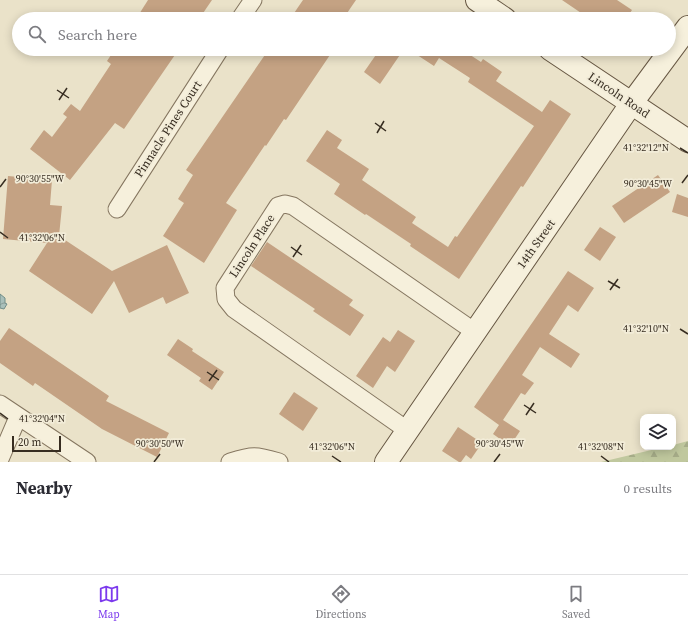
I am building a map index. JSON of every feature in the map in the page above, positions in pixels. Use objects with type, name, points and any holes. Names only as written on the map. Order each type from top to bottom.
[{"type":"street","points":[[245,12],[253,0]]},
{"type":"street","points":[[477,0],[495,12]]},
{"type":"street","name":"14th Street","points":[[676,43],[688,27]]},
{"type":"street","name":"Pinnacle Pines Court","points":[[117,209],[215,56]]},
{"type":"street","name":"Lincoln Road","points":[[560,56],[688,141]]},
{"type":"street","name":"14th Street","points":[[386,462],[631,104],[667,56]]},
{"type":"street","name":"Lincoln Place","points":[[407,430],[234,309],[226,299],[225,288],[278,206],[285,204],[293,206],[475,332]]},
{"type":"street","points":[[0,404],[87,462]]},
{"type":"street","points":[[0,459],[18,416]]},
{"type":"street","points":[[230,462],[251,456],[279,462]]},
{"type":"green space","points":[[688,441],[688,462],[601,462],[651,450],[676,450],[676,444]]},
{"type":"water","points":[[0,294],[5,298],[5,303],[7,304],[4,309],[0,308]]},
{"type":"building","points":[[148,0],[212,0],[204,12],[140,12]]},
{"type":"building","points":[[303,0],[356,0],[348,12],[295,12]]},
{"type":"building","points":[[562,0],[617,0],[632,10],[631,12],[580,12]]},
{"type":"building","points":[[110,56],[174,56],[124,129],[115,123],[70,180],[30,149],[44,130],[52,137],[67,117],[63,114],[71,104],[80,111],[111,64],[107,61]]},
{"type":"building","points":[[264,56],[329,56],[286,120],[284,119],[266,146],[265,145],[226,203],[237,210],[204,263],[163,236],[184,203],[178,199],[193,175],[186,170]]},
{"type":"building","points":[[375,56],[399,56],[380,84],[364,72]]},
{"type":"building","points":[[419,56],[472,56],[481,62],[483,59],[502,72],[496,81],[542,112],[550,100],[571,114],[523,187],[521,186],[459,279],[410,246],[411,244],[334,194],[340,184],[306,161],[327,130],[342,140],[337,148],[369,169],[362,180],[416,217],[412,223],[448,247],[455,236],[457,237],[534,126],[468,82],[470,78],[439,58],[434,66]]},
{"type":"building","points":[[658,175],[670,192],[624,223],[612,206]]},
{"type":"building","points":[[8,176],[52,180],[50,205],[62,206],[59,236],[112,271],[167,245],[189,293],[166,304],[163,297],[129,313],[114,281],[92,314],[29,271],[47,243],[3,239]]},
{"type":"building","points":[[677,194],[688,198],[688,217],[672,212]]},
{"type":"building","points":[[600,227],[616,237],[600,261],[584,250]]},
{"type":"building","points":[[267,242],[353,300],[349,305],[364,315],[350,336],[313,311],[315,309],[251,266]]},
{"type":"building","points":[[568,271],[594,288],[578,312],[568,305],[549,334],[580,354],[571,368],[540,347],[522,375],[534,383],[525,395],[521,393],[503,420],[520,431],[510,446],[493,434],[499,425],[474,407]]},
{"type":"building","points":[[9,328],[109,396],[106,401],[169,433],[157,457],[102,429],[35,383],[33,386],[0,363],[0,341]]},
{"type":"building","points":[[398,330],[415,341],[395,372],[387,366],[373,388],[356,376],[383,337],[390,342]]},
{"type":"building","points":[[178,339],[193,349],[192,351],[224,372],[212,390],[199,381],[201,378],[167,355]]},
{"type":"building","points":[[294,392],[318,408],[303,431],[279,414]]},
{"type":"building","points":[[458,427],[482,443],[471,459],[466,455],[461,462],[442,451]]}]
